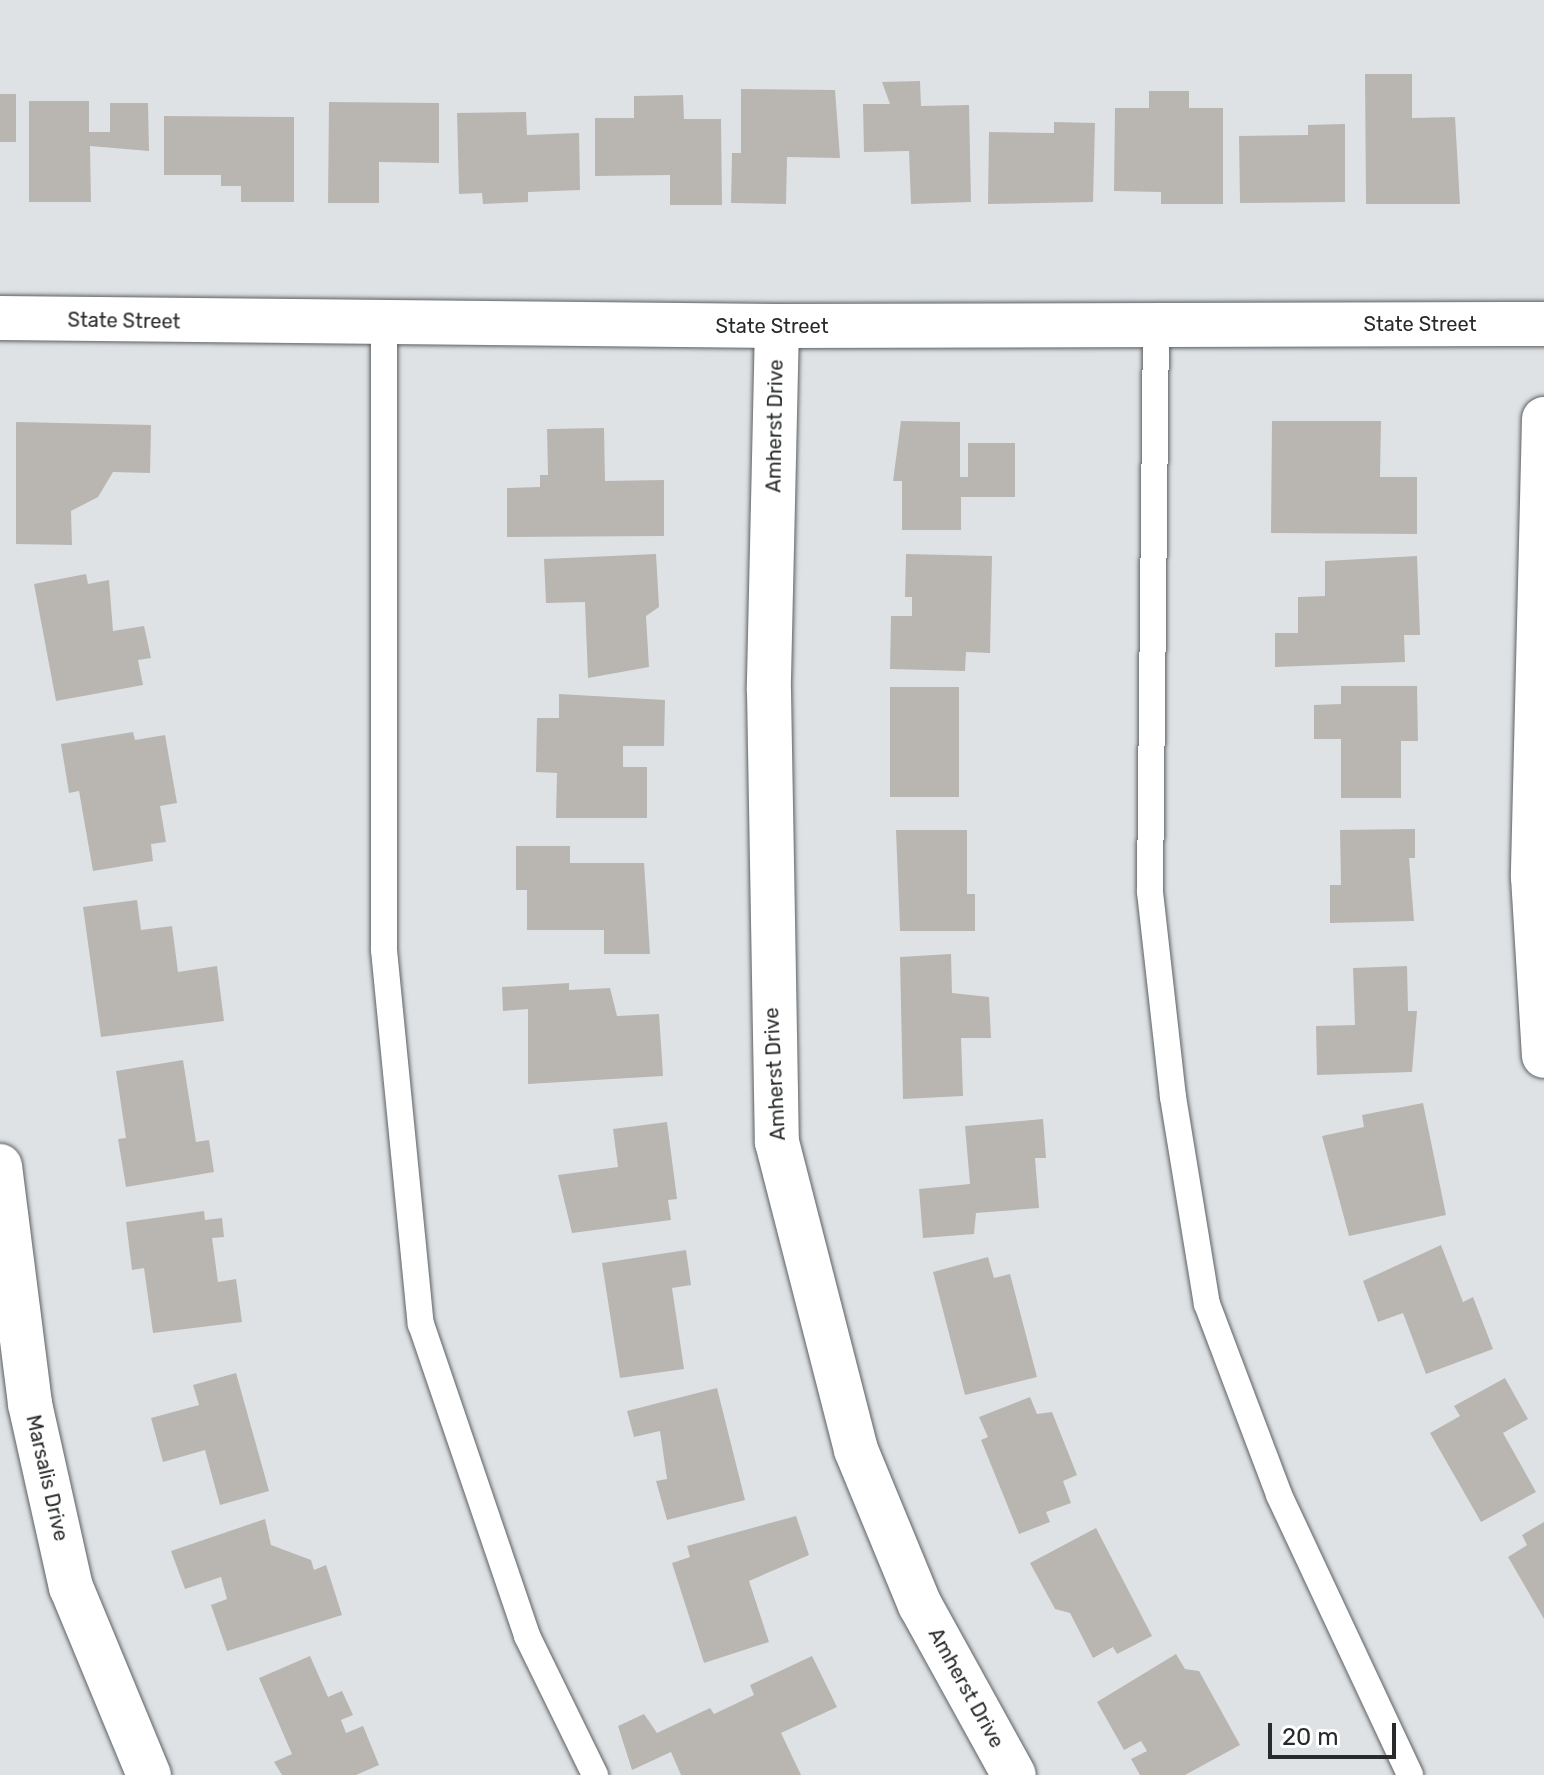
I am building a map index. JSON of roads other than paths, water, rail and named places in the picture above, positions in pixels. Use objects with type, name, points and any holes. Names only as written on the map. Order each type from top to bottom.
[{"type":"street","name":"State Street","points":[[0,318],[777,326],[1544,324]]},
{"type":"street","name":"Amherst Drive","points":[[777,326],[769,691],[777,1142],[856,1450],[920,1605],[1014,1775]]},
{"type":"street","points":[[1544,419],[1533,877],[1544,1056]]},
{"type":"street","name":"Marsalis Drive","points":[[0,1166],[30,1404],[71,1587],[149,1775]]},
{"type":"lane","points":[[384,324],[384,950],[421,1324],[527,1636],[595,1775]]},
{"type":"lane","points":[[1156,325],[1150,892],[1173,1097],[1207,1304],[1279,1495],[1410,1775]]}]
